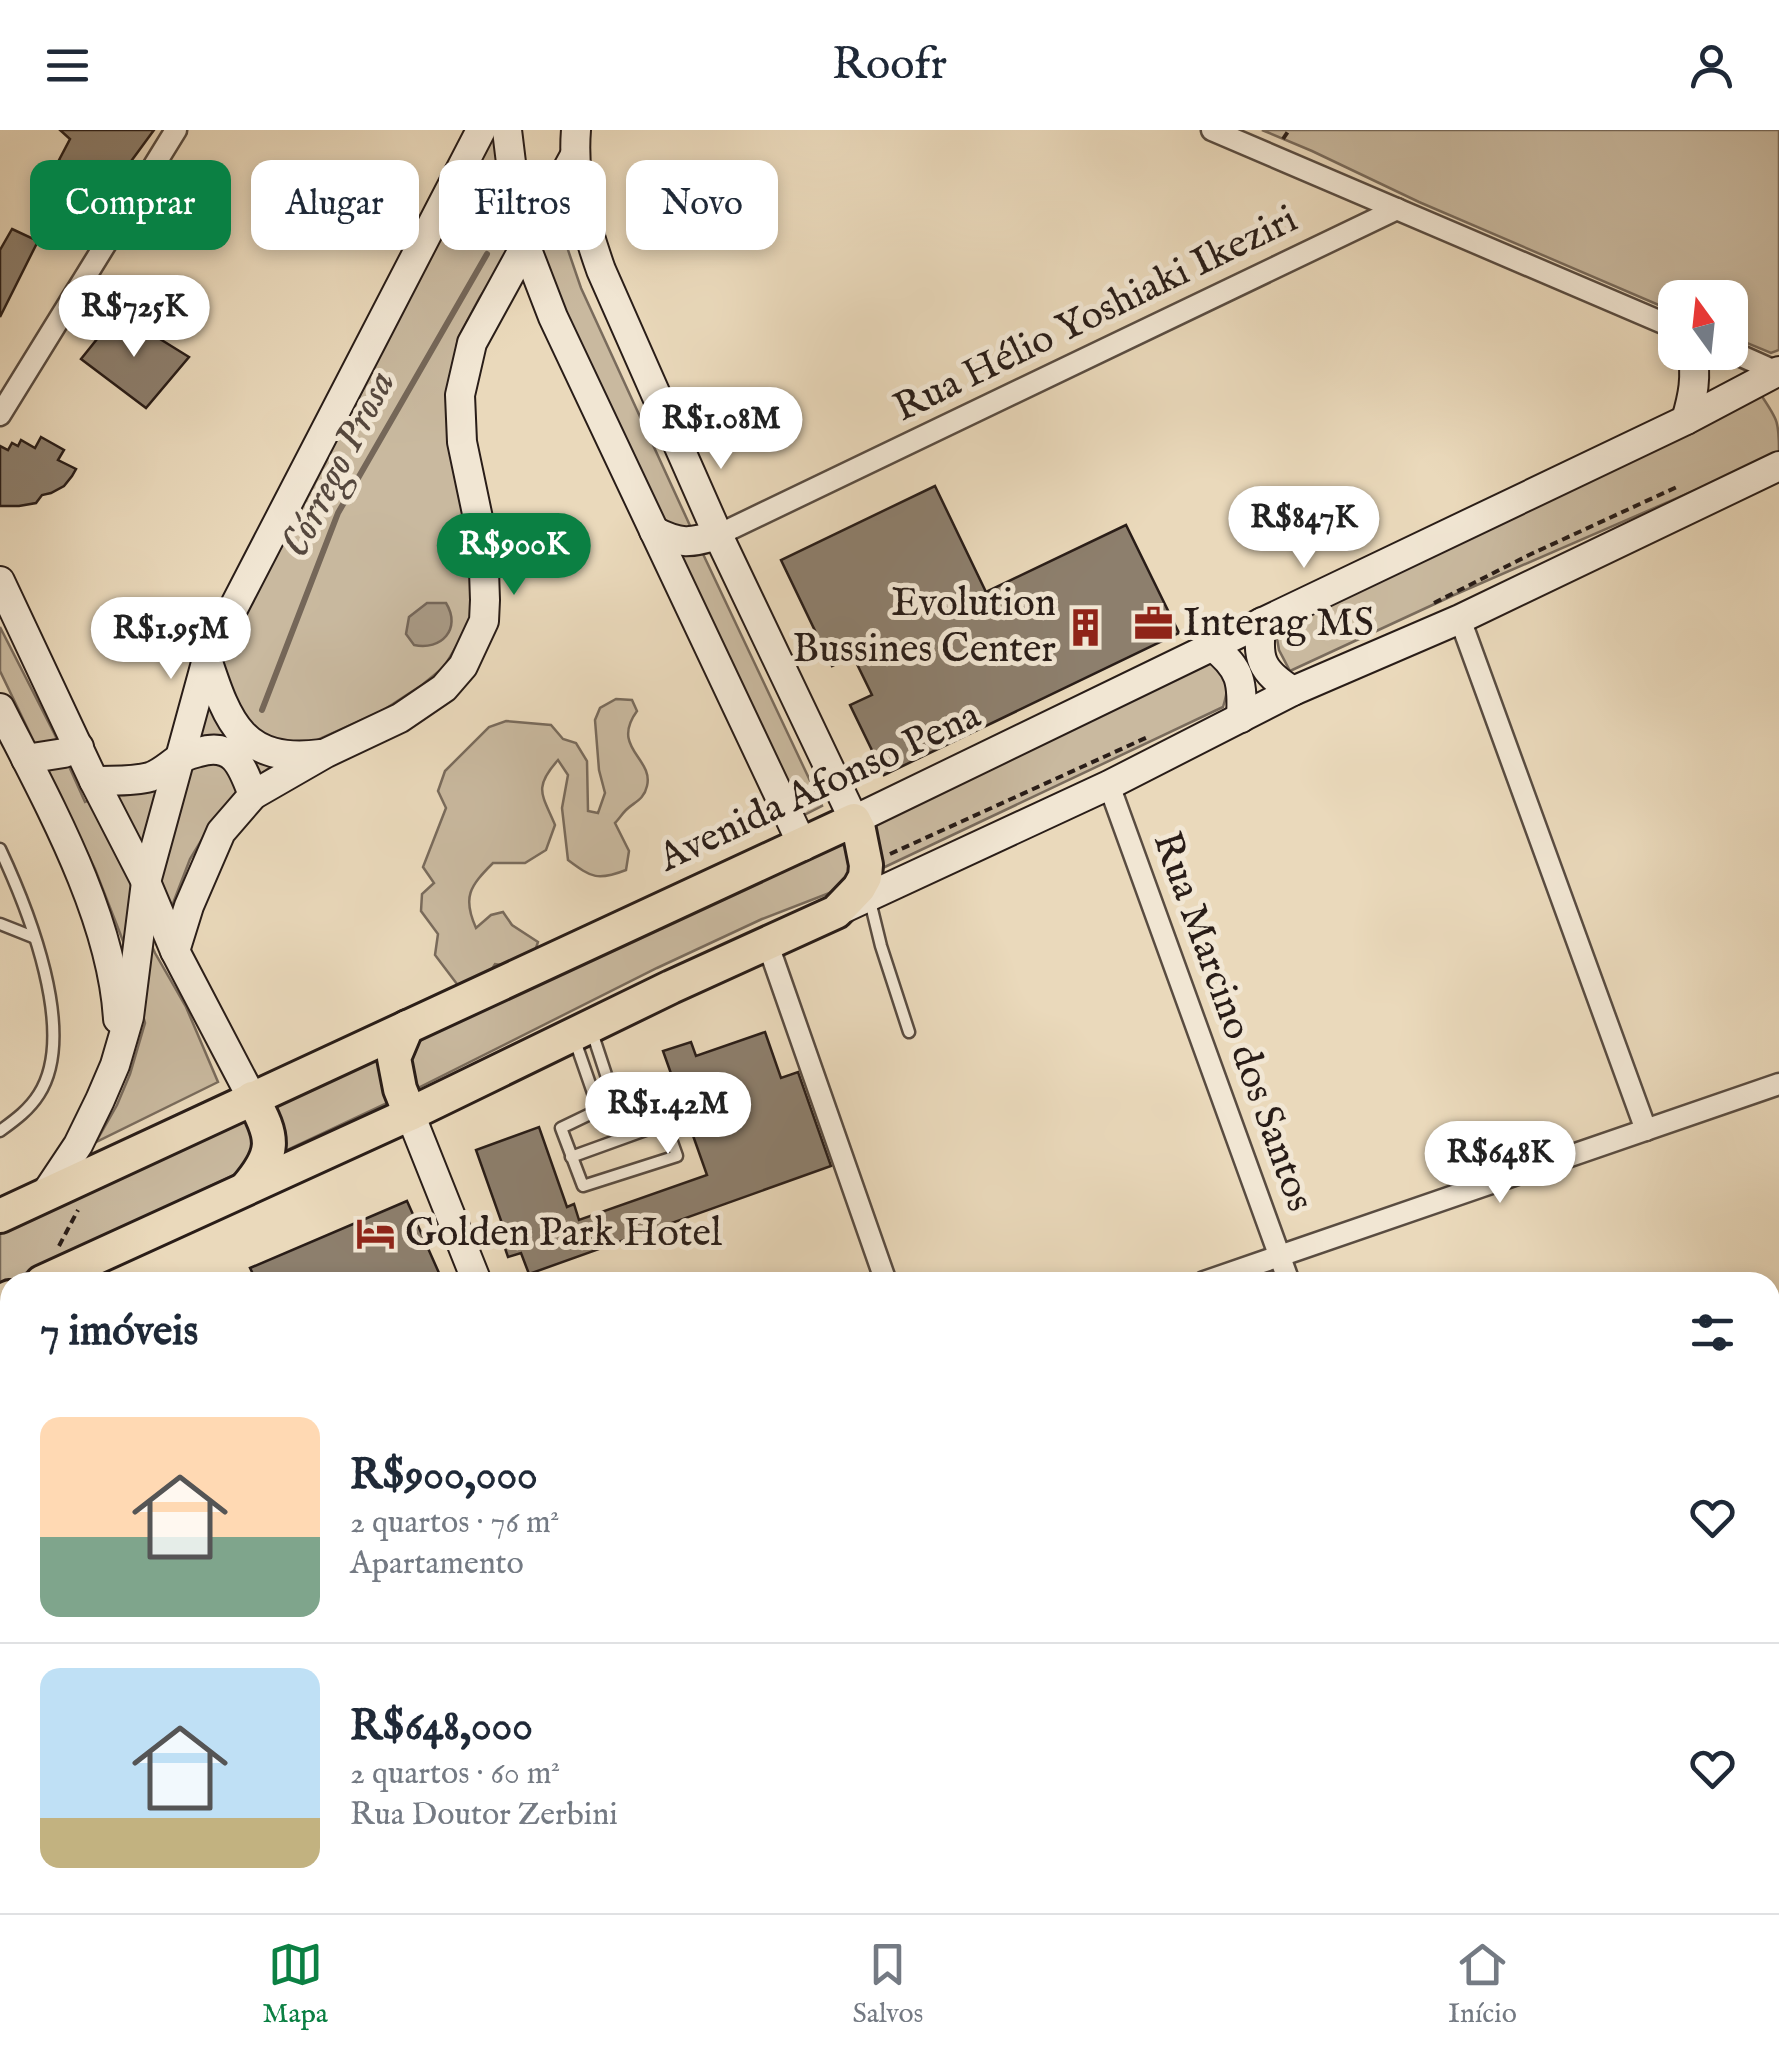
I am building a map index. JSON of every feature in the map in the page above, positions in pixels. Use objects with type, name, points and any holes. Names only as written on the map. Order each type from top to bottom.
[{"type":"main road","points":[[0,1244],[46,1193],[85,1130],[115,1065],[132,1000],[146,882],[207,659],[481,130]]},
{"type":"main road","points":[[507,130],[511,160]]},
{"type":"main road","points":[[575,143],[589,236],[601,270],[718,536],[859,830],[865,878],[836,912]]},
{"type":"main road","points":[[175,951],[188,906],[221,832],[254,795],[326,753],[400,718],[444,688],[463,666],[484,621],[486,600],[483,542],[462,442],[460,395],[472,343],[524,250]]},
{"type":"main road","points":[[527,250],[553,317],[803,846]]},
{"type":"main road","points":[[1686,420],[1694,394],[1695,370]]},
{"type":"main road","name":"Avenida Afonso Pena","points":[[4,1212],[803,846],[1779,372]]},
{"type":"main road","points":[[64,1272],[410,1114],[767,942],[1110,784],[1293,691],[1460,619],[1779,466]]},
{"type":"main road","points":[[654,532],[681,542],[718,536]]},
{"type":"main road","points":[[0,582],[146,882],[175,951],[262,1116],[270,1141],[265,1166],[246,1189]]},
{"type":"main road","points":[[1262,622],[1258,652],[1263,665],[1293,691]]},
{"type":"main road","points":[[1212,647],[1228,658],[1236,670],[1242,695],[1241,718]]},
{"type":"main road","points":[[207,659],[224,708],[254,742],[269,753],[297,757],[326,753]]},
{"type":"main road","points":[[0,708],[80,874],[106,944],[117,996],[120,1046]]},
{"type":"main road","points":[[26,758],[78,747]]},
{"type":"main road","points":[[94,780],[149,777],[180,758],[208,749],[221,750],[242,766],[254,795]]},
{"type":"main road","points":[[407,1027],[394,1058],[400,1089],[474,1272]]},
{"type":"street","points":[[2,408],[176,130]]},
{"type":"street","points":[[1212,130],[1658,321]]},
{"type":"street","name":"Rua Hélio Yoshiaki Ikeziri","points":[[718,536],[1397,209]]},
{"type":"street","points":[[1748,359],[1779,372]]},
{"type":"street","points":[[1460,619],[1646,1130]]},
{"type":"street","name":"Rua Marcino dos Santos","points":[[1110,784],[1285,1272]]},
{"type":"street","points":[[767,942],[882,1272]]},
{"type":"street","points":[[1232,1272],[1779,1084]]},
{"type":"lane","points":[[0,849],[51,994],[54,1048],[41,1090],[24,1113],[0,1131]]},
{"type":"lane","points":[[869,896],[909,1032]]},
{"type":"lane","points":[[0,924],[33,936]]},
{"type":"lane","points":[[582,1032],[614,1102]]},
{"type":"lane","points":[[582,1032],[599,1110]]},
{"type":"lane","points":[[653,1088],[677,1156],[583,1186],[561,1128],[614,1102],[653,1088]]},
{"type":"lane","points":[[571,1156],[665,1123]]},
{"type":"shaded area","points":[[494,130],[497,130],[497,160],[478,160]]},
{"type":"shaded area","points":[[1262,130],[1779,130],[1779,350],[1771,353],[1748,343],[1748,280],[1658,280],[1658,305],[1419,202]]},
{"type":"shaded area","points":[[439,235],[439,250],[510,250],[458,338],[447,405],[474,544],[471,622],[444,667],[422,685],[382,711],[317,740],[269,768],[235,794],[190,859],[172,906],[157,888],[222,649]]},
{"type":"shaded area","points":[[537,250],[568,250],[581,288],[822,806],[800,817]]},
{"type":"shaded area","points":[[1761,395],[1778,427],[1779,452],[1774,456],[1290,671],[1279,650],[1275,627]]},
{"type":"shaded area","points":[[427,603],[446,603],[452,621],[450,629],[433,645],[414,645],[406,634],[409,617]]},
{"type":"shaded area","points":[[0,627],[85,802],[116,790],[160,786],[134,906],[186,1007],[218,1082],[96,1142],[130,1074],[145,1023],[123,941],[95,869],[0,671]]},
{"type":"shaded area","points":[[1204,658],[1226,678],[1223,707],[832,892],[762,919],[657,968],[400,1097],[28,1272],[0,1272],[0,1226]]},
{"type":"shaded area","points":[[616,699],[632,700],[637,711],[628,734],[647,776],[644,795],[615,823],[629,851],[626,870],[596,876],[568,860],[562,808],[568,775],[558,760],[545,778],[542,791],[555,825],[546,850],[525,863],[493,863],[479,878],[469,900],[476,928],[491,915],[503,912],[512,925],[538,942],[533,957],[517,967],[495,964],[487,977],[460,988],[435,955],[438,934],[421,911],[422,894],[434,883],[423,867],[446,808],[438,791],[445,771],[489,727],[506,721],[551,725],[563,739],[576,743],[587,761],[588,811],[598,813],[605,793],[595,720],[600,708]]},
{"type":"building","points":[[60,130],[154,130],[132,160],[59,160],[70,139]]},
{"type":"building","points":[[12,229],[30,237],[30,250],[34,250],[0,317],[0,250]]},
{"type":"building","points":[[118,313],[189,357],[146,408],[81,359]]},
{"type":"building","points":[[41,437],[64,450],[58,460],[76,469],[72,476],[64,486],[42,495],[36,503],[0,506],[0,446],[8,450],[12,443],[18,446],[21,440],[35,448]]},
{"type":"building","points":[[935,486],[986,592],[1126,525],[1179,633],[884,775],[850,705],[872,695],[853,656],[832,666],[781,560]]},
{"type":"building","points":[[765,1032],[781,1078],[798,1072],[831,1166],[535,1272],[528,1272],[521,1253],[508,1257],[499,1231],[504,1229],[476,1150],[539,1127],[567,1207],[574,1204],[579,1220],[707,1175],[663,1051],[691,1042],[696,1056]]},
{"type":"building","name":"Golden Park Hotel","points":[[407,1201],[439,1272],[252,1272],[250,1268]]},
{"type":"waterway","name":"Córrego Prosa","points":[[262,710],[338,513],[487,254]]},
{"type":"place","name":"Interag MS","points":[[1153,624]]},
{"type":"place","name":"Evolution Bussines Center","points":[[1086,627]]},
{"type":"place","name":"Golden Park Hotel","points":[[375,1234]]}]
